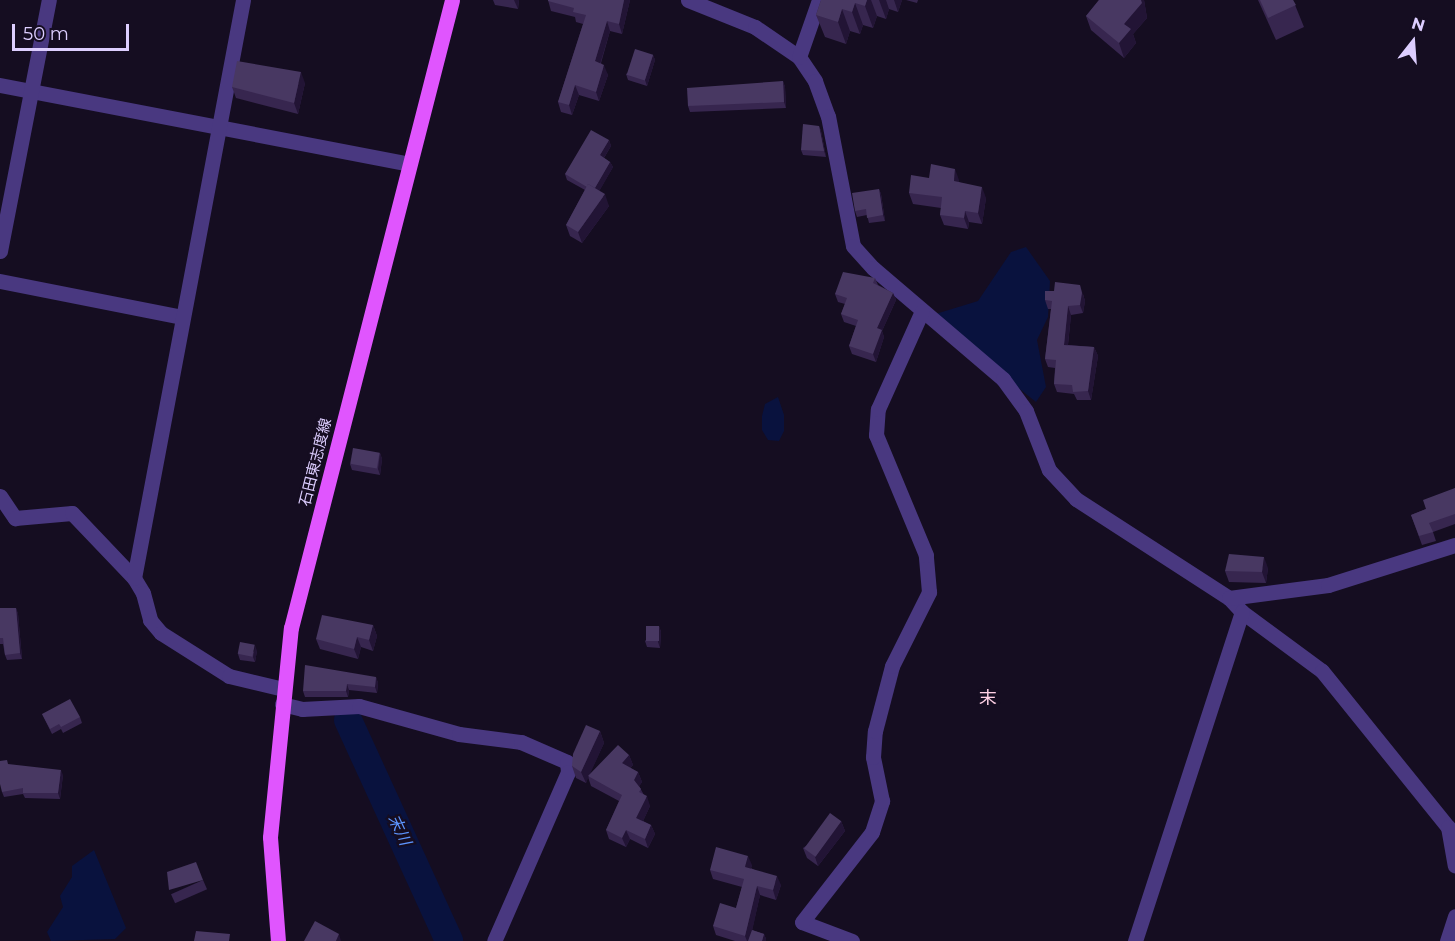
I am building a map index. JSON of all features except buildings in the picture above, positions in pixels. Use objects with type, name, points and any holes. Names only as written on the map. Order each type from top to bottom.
[{"type":"main road","name":"石田東志度線","points":[[278,941],[271,894],[270,837],[291,628],[452,0]]},
{"type":"street","points":[[0,251],[48,0]]},
{"type":"street","points":[[134,578],[181,317],[243,0]]},
{"type":"street","points":[[688,0],[755,27],[799,57],[815,81],[828,116],[853,246],[922,311],[1012,389],[1026,411],[1049,470],[1076,500],[1229,598],[1242,612],[1322,671],[1451,830],[1455,865]]},
{"type":"street","points":[[799,57],[819,0]]},
{"type":"street","points":[[0,85],[409,164]]},
{"type":"street","points":[[0,280],[181,317]]},
{"type":"street","points":[[852,941],[802,922],[832,879],[872,832],[882,801],[873,757],[875,731],[892,666],[929,592],[926,555],[876,435],[878,410],[922,311]]},
{"type":"street","points":[[0,496],[15,518],[72,513],[134,578],[143,593],[150,620],[161,633],[229,676],[283,696],[302,709],[360,706],[459,734],[521,742],[567,762],[568,772],[494,941]]},
{"type":"street","points":[[1229,598],[1328,585],[1455,545]]},
{"type":"street","points":[[1135,941],[1242,612]]},
{"type":"street","points":[[1447,941],[1455,916]]},
{"type":"shaded area","points":[[1026,247],[1050,281],[1048,317],[1037,340],[1046,387],[1036,402],[929,316],[978,301],[1011,252]]},
{"type":"shaded area","points":[[778,397],[784,415],[784,431],[779,441],[768,440],[762,430],[762,416],[765,404]]},
{"type":"shaded area","points":[[94,850],[126,928],[115,939],[51,941],[47,932],[63,907],[60,896],[72,877],[72,866]]},
{"type":"waterway","name":"末川","points":[[348,720],[449,941]]},
{"type":"district","name":"末","points":[[988,698]]}]
